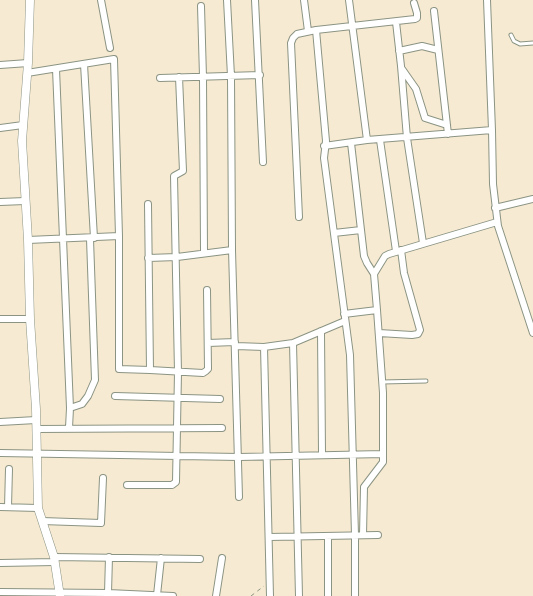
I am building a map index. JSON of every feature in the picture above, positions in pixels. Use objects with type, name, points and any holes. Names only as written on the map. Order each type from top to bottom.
[{"type":"street","points":[[30,0],[28,63],[22,141],[28,240],[38,508],[55,559],[59,594]]},
{"type":"street","points":[[101,0],[110,48]]},
{"type":"street","points":[[227,0],[231,76],[232,250],[239,497]]},
{"type":"street","points":[[255,0],[263,162]]},
{"type":"street","points":[[304,0],[308,31]]},
{"type":"street","points":[[349,0],[367,140]]},
{"type":"street","points":[[487,0],[495,208],[497,222],[533,333]]},
{"type":"street","points":[[299,217],[290,43],[297,34],[308,31],[417,18],[414,2]]},
{"type":"street","points":[[201,6],[204,253]]},
{"type":"street","points":[[434,11],[448,134]]},
{"type":"street","points":[[396,22],[407,138],[423,244]]},
{"type":"street","points":[[316,30],[326,141],[324,158],[350,355],[356,535],[355,596]]},
{"type":"street","points":[[399,50],[422,46],[438,50]]},
{"type":"street","points":[[27,73],[113,58],[114,60],[119,236],[119,369],[204,373],[208,369],[207,290]]},
{"type":"street","points":[[0,65],[28,63]]},
{"type":"street","points":[[70,408],[82,404],[95,380],[92,238],[84,64]]},
{"type":"street","points":[[401,68],[416,89],[425,118],[447,125]]},
{"type":"street","points":[[56,69],[70,408],[69,428]]},
{"type":"street","points":[[160,78],[260,75]]},
{"type":"street","points":[[127,484],[175,484],[178,372],[174,176],[183,172],[179,78]]},
{"type":"street","points":[[0,128],[23,125]]},
{"type":"street","points":[[324,146],[367,140],[492,130]]},
{"type":"street","points":[[379,333],[412,336],[418,334],[420,330],[399,251],[380,140]]},
{"type":"street","points":[[351,143],[364,256],[366,263],[374,274],[382,382],[383,454],[382,462],[364,487],[363,535]]},
{"type":"street","points":[[495,208],[533,199]]},
{"type":"street","points":[[0,202],[25,202]]},
{"type":"street","points":[[148,204],[150,370]]},
{"type":"street","points":[[374,274],[385,256],[497,222]]},
{"type":"street","points":[[334,232],[361,230]]},
{"type":"street","points":[[28,240],[119,236]]},
{"type":"street","points":[[148,258],[177,257],[232,250]]},
{"type":"street","points":[[208,343],[264,346],[292,343],[321,331],[345,317],[377,310]]},
{"type":"street","points":[[0,319],[30,319]]},
{"type":"street","points":[[321,331],[322,454]]},
{"type":"street","points":[[292,343],[299,537],[299,596]]},
{"type":"street","points":[[264,346],[270,596]]},
{"type":"street","points":[[115,396],[220,399]]},
{"type":"street","points":[[0,422],[69,428],[222,428]]},
{"type":"street","points":[[0,453],[239,457],[296,454],[383,454]]},
{"type":"street","points":[[8,507],[9,469]]},
{"type":"street","points":[[42,521],[101,522],[102,478]]},
{"type":"street","points":[[0,507],[38,508]]},
{"type":"street","points":[[269,537],[378,535]]},
{"type":"street","points":[[328,536],[328,596]]},
{"type":"street","points":[[108,593],[109,557]]},
{"type":"street","points":[[0,563],[109,557],[200,559]]},
{"type":"street","points":[[157,595],[161,558]]},
{"type":"street","points":[[216,596],[222,558]]},
{"type":"street","points":[[0,592],[173,596]]},
{"type":"lane","points":[[512,35],[514,41],[520,44],[533,43]]},
{"type":"lane","points":[[382,382],[426,381]]},
{"type":"path","points":[[251,596],[270,582]]}]
